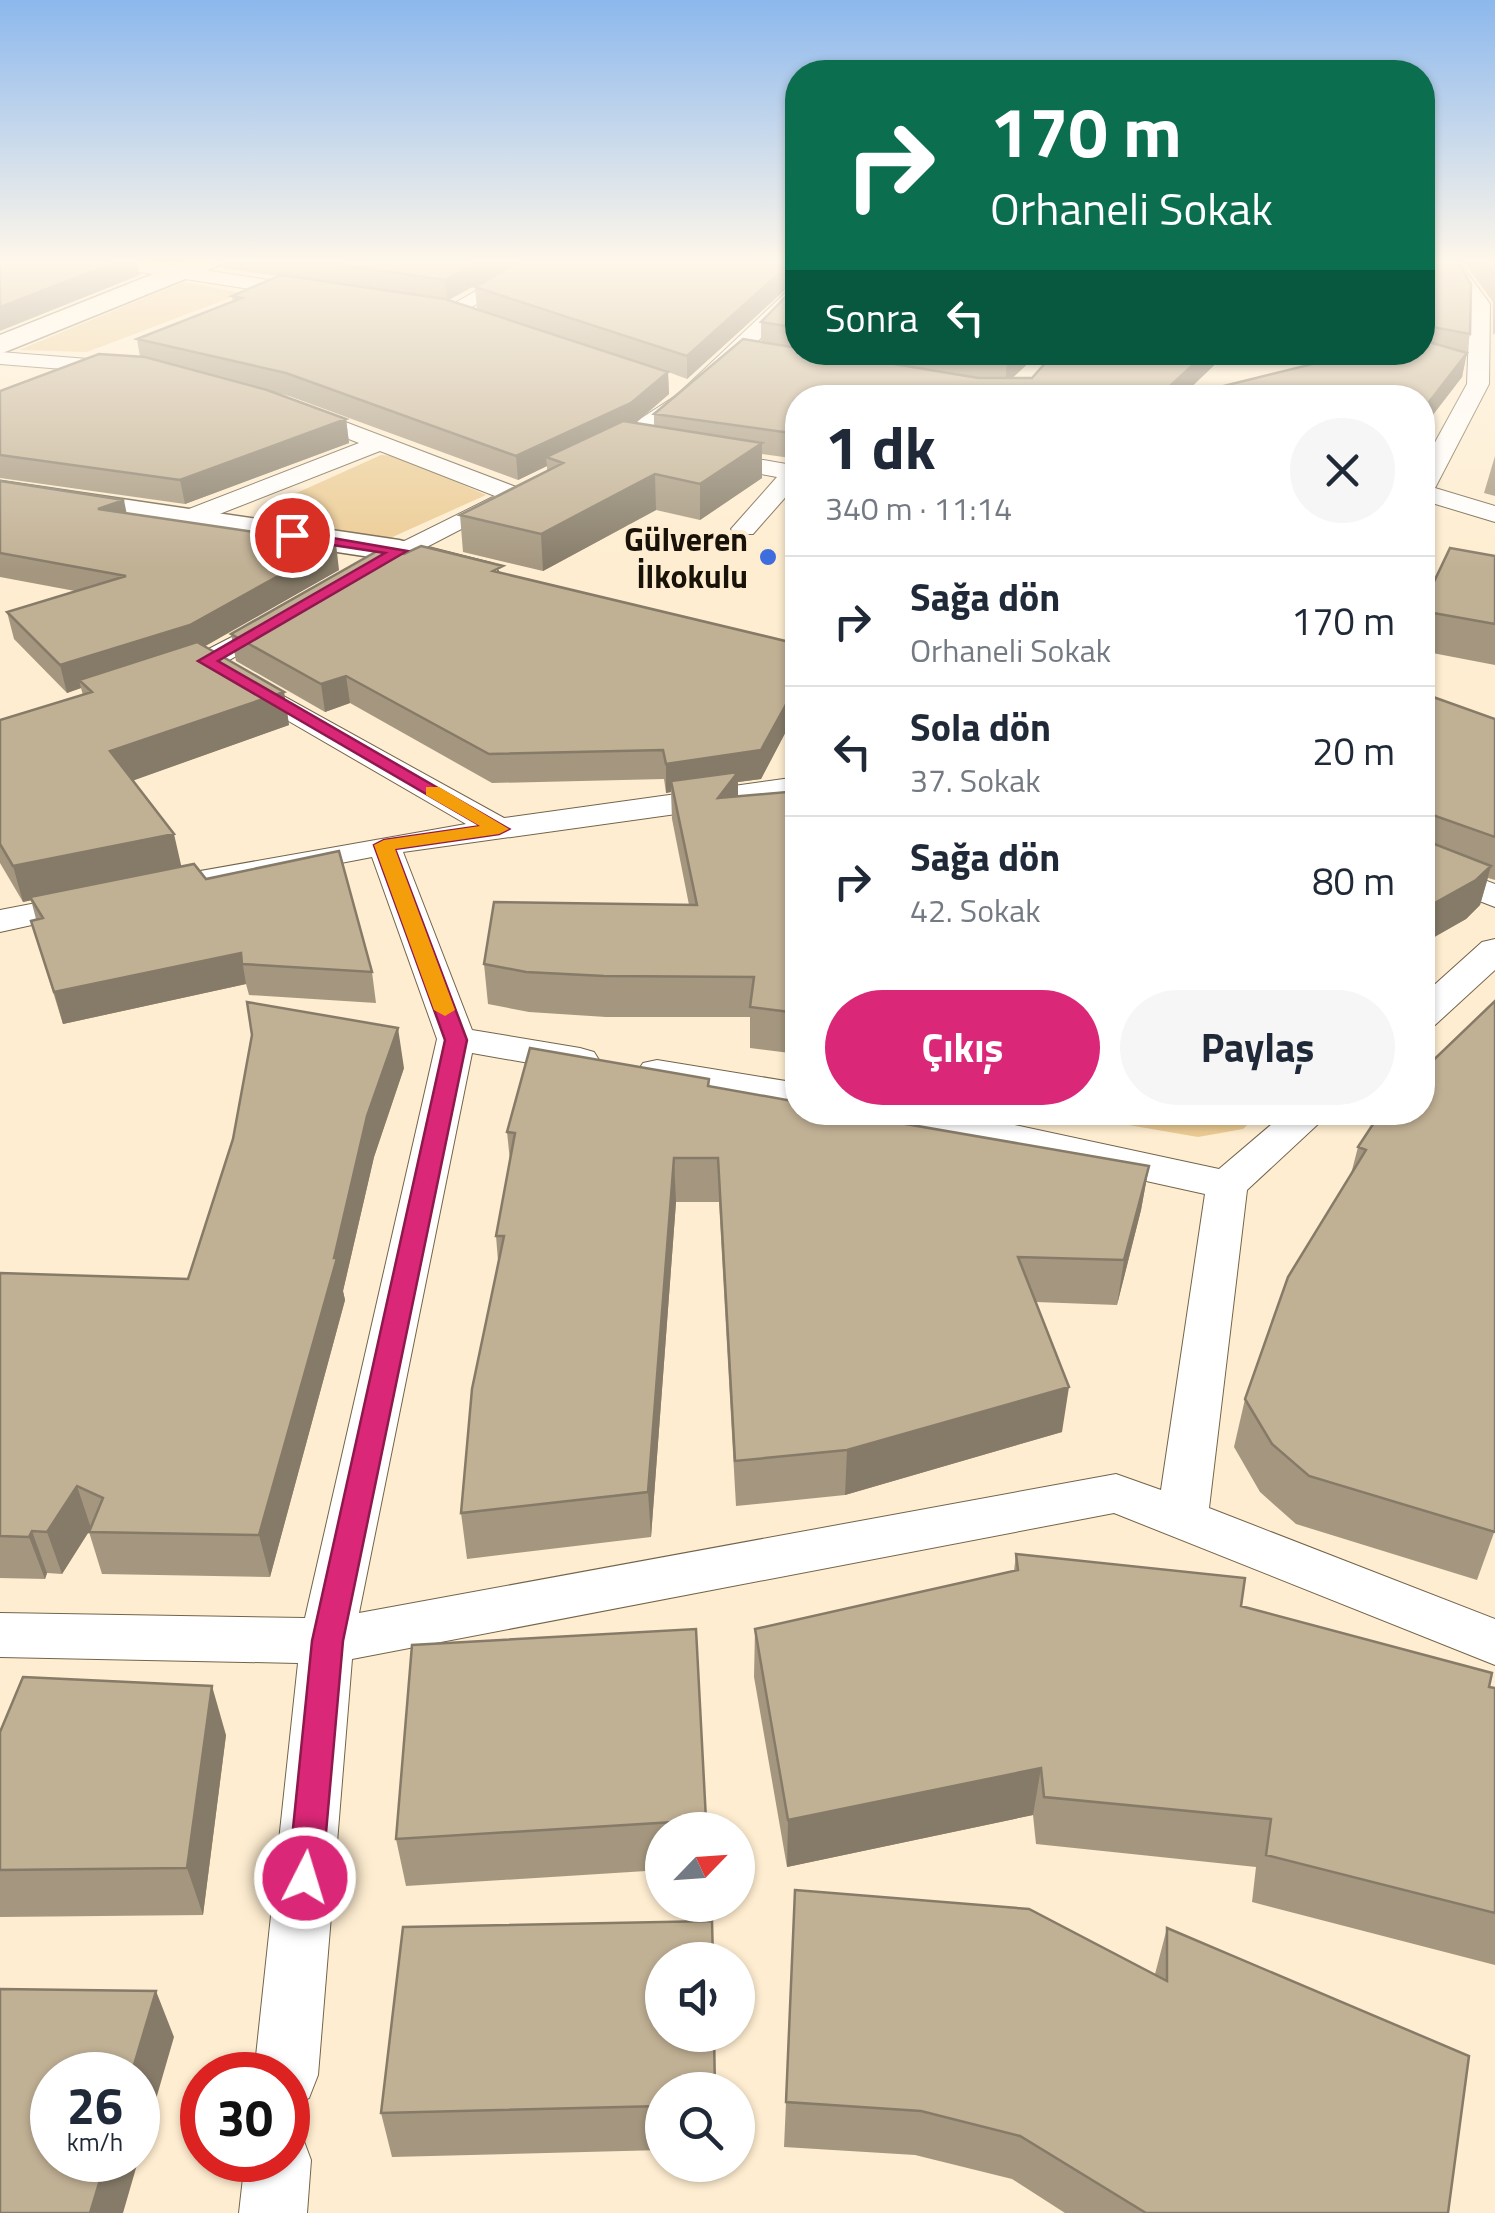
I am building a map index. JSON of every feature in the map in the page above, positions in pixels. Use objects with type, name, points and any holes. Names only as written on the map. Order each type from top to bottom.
[{"type":"street","points":[[54,362],[102,366],[128,362]]},
{"type":"street","points":[[586,461],[642,434],[682,388],[731,362]]},
{"type":"street","points":[[1435,468],[1485,380],[1447,363]]},
{"type":"street","points":[[280,404],[524,491],[399,551],[348,581]]},
{"type":"street","points":[[185,518],[380,442]]},
{"type":"street","points":[[622,444],[785,471]]},
{"type":"street","points":[[744,529],[785,484]]},
{"type":"street","points":[[0,491],[399,551],[512,580]]},
{"type":"street","points":[[1435,495],[1495,514]]},
{"type":"street","points":[[150,680],[206,661],[296,610]]},
{"type":"street","points":[[206,661],[499,829]]},
{"type":"street","points":[[0,921],[384,845],[785,788]]},
{"type":"street","points":[[288,2052],[328,1641],[456,1040],[384,845]]},
{"type":"street","points":[[1435,872],[1495,897]]},
{"type":"street","points":[[1435,1005],[1495,950]]},
{"type":"street","points":[[1435,988],[1463,982]]},
{"type":"street","points":[[456,1040],[785,1094]]},
{"type":"street","points":[[952,1125],[1227,1186]]},
{"type":"street","points":[[1182,1520],[1227,1186],[1296,1125]]},
{"type":"street","points":[[0,1636],[328,1641],[1116,1493],[1495,1642]]},
{"type":"street","points":[[272,2213],[276,2182]]},
{"type":"shaded area","points":[[381,455],[398,456],[486,495],[388,539],[269,518],[272,504]]},
{"type":"shaded area","points":[[1128,1125],[1247,1125],[1198,1137]]},
{"type":"building","points":[[77,362],[164,362],[267,390],[346,419],[180,480],[0,455],[0,391]]},
{"type":"building","points":[[239,362],[638,362],[668,372],[631,403],[516,456],[286,373]]},
{"type":"building","points":[[715,362],[900,365],[978,378],[1032,378],[1044,365],[1193,365],[1171,385],[785,385],[785,432],[654,414]]},
{"type":"building","points":[[1460,362],[1435,394],[1435,385],[1228,385],[1309,365]]},
{"type":"building","points":[[623,421],[762,443],[700,484],[655,474],[541,534],[460,515],[563,463],[546,457]]},
{"type":"building","points":[[0,481],[124,500],[98,509],[336,544],[190,625],[60,665],[7,612],[126,576],[0,553]]},
{"type":"building","points":[[421,546],[503,566],[493,571],[785,641],[785,706],[761,750],[666,764],[663,750],[489,754],[346,676],[321,684],[231,634],[379,550],[404,554]]},
{"type":"building","points":[[1450,548],[1495,556],[1495,624],[1435,613],[1435,580]]},
{"type":"building","points":[[197,642],[284,692],[110,751],[174,834],[13,866],[0,844],[0,720],[92,692],[79,680]]},
{"type":"building","points":[[1435,698],[1495,719],[1495,837],[1435,816]]},
{"type":"building","points":[[738,772],[718,798],[785,792],[785,1011],[750,1007],[754,977],[604,976],[526,972],[484,964],[494,902],[697,905],[671,781]]},
{"type":"building","points":[[1435,844],[1491,866],[1476,880],[1435,903]]},
{"type":"building","points":[[339,851],[372,972],[242,964],[241,953],[54,992],[31,921],[43,918],[30,897],[194,864],[206,879]]},
{"type":"building","points":[[1495,1001],[1495,1532],[1309,1476],[1272,1444],[1245,1399],[1288,1277],[1366,1150],[1358,1147],[1372,1125],[1435,1125],[1435,1059]]},
{"type":"building","points":[[247,1002],[398,1028],[367,1116],[337,1258],[259,1535],[89,1532],[103,1498],[77,1486],[47,1532],[32,1531],[29,1537],[0,1536],[0,1273],[188,1279],[233,1139],[252,1035]]},
{"type":"building","points":[[530,1048],[709,1079],[708,1086],[785,1100],[785,1125],[912,1125],[1149,1166],[1124,1260],[1018,1257],[1069,1387],[847,1450],[735,1461],[718,1158],[674,1158],[648,1492],[461,1513],[472,1389],[504,1236],[496,1236],[515,1133],[507,1132]]},
{"type":"building","points":[[1016,1554],[1245,1578],[1241,1606],[1492,1673],[1489,1687],[1495,1688],[1495,1913],[1266,1855],[1271,1819],[1044,1797],[1041,1768],[788,1820],[755,1629],[1018,1570]]},
{"type":"building","points":[[696,1629],[706,1812],[645,1812],[645,1824],[396,1839],[412,1645]]},
{"type":"building","points":[[23,1677],[212,1686],[187,1868],[0,1870],[0,1732]]},
{"type":"building","points":[[795,1890],[1029,1909],[1167,1981],[1167,1928],[1469,2056],[1448,2213],[1146,2213],[1020,2136],[921,2111],[786,2102]]},
{"type":"building","points":[[712,1922],[713,1942],[645,1942],[645,2052],[714,2052],[715,2072],[645,2072],[645,2106],[381,2113],[403,1927]]},
{"type":"building","points":[[0,1989],[156,1991],[138,2052],[30,2052],[30,2182],[99,2182],[90,2213],[0,2213]]},
{"type":"slow traffic","points":[[432,791],[499,829],[384,845],[445,1010]]},
{"type":"place","name":"Gülveren İlkokulu","points":[[768,557]]},
{"type":"route","points":[[292,535],[399,551],[206,661],[499,829],[384,845],[456,1040],[328,1641],[305,1878]]}]
